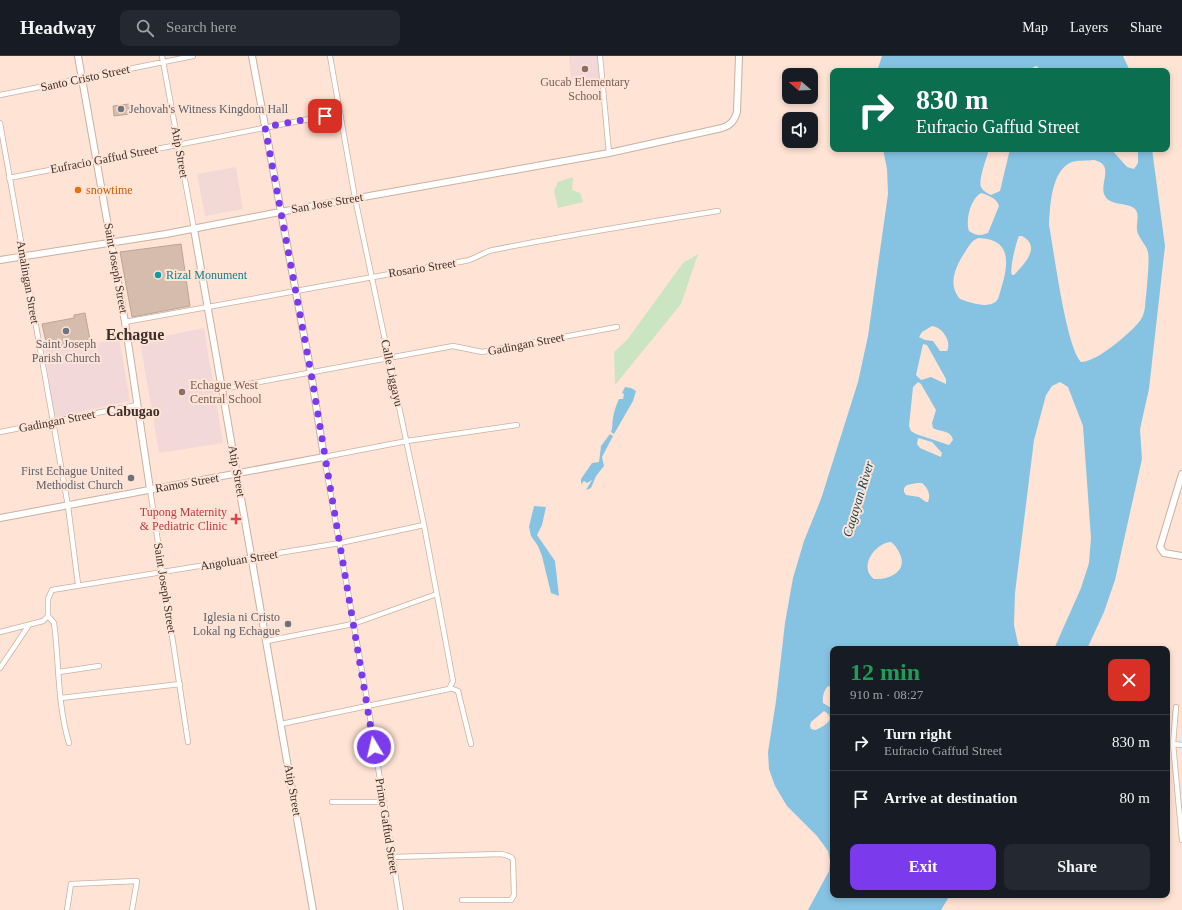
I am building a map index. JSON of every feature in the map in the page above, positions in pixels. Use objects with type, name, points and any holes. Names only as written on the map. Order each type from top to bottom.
[{"type":"main road","name":"Saint Joseph Street","points":[[78,56],[125,322],[150,489]]},
{"type":"main road","name":"Primo Gaffud Street","points":[[252,56],[311,373],[324,456]]},
{"type":"main road","name":"San Jose Street","points":[[0,260],[194,228],[609,153],[705,133],[730,125],[735,119],[737,112],[739,56]]},
{"type":"main road","name":"Atip Street","points":[[194,228],[313,910]]},
{"type":"main road","name":"Ramos Street","points":[[0,518],[237,474],[324,456]]},
{"type":"main road","points":[[1182,474],[1160,547],[1164,553],[1182,556]]},
{"type":"street","name":"Santo Cristo Street","points":[[0,96],[163,59],[193,56]]},
{"type":"street","name":"Calle Liggayu","points":[[330,56],[355,198],[373,277],[424,525],[453,681],[450,689]]},
{"type":"street","points":[[600,56],[609,153]]},
{"type":"street","name":"Atip Street","points":[[163,59],[194,228]]},
{"type":"street","name":"Eufracio Gaffud Street","points":[[9,178],[96,160],[179,146],[265,127],[340,113]]},
{"type":"street","name":"Amalingan Street","points":[[0,123],[68,506],[78,584]]},
{"type":"street","name":"Rosario Street","points":[[125,322],[472,260],[489,251],[718,211]]},
{"type":"street","name":"Gadingan Street","points":[[222,388],[453,346],[482,352],[617,327]]},
{"type":"street","name":"Gadingan Street","points":[[0,432],[137,405]]},
{"type":"street","name":"Ramos Street","points":[[324,456],[407,441],[517,425]]},
{"type":"street","name":"Primo Gaffud Street","points":[[324,456],[368,705],[400,910]]},
{"type":"street","name":"Saint Joseph Street","points":[[150,489],[188,742]]},
{"type":"street","name":"Angoluan Street","points":[[48,616],[48,599],[52,590],[78,584],[163,573],[340,544],[424,525]]},
{"type":"street","points":[[267,641],[353,624],[437,594]]},
{"type":"street","points":[[0,632],[42,621],[48,616],[54,623],[61,698],[69,743]]},
{"type":"street","points":[[0,668],[29,625]]},
{"type":"street","points":[[59,672],[98,666]]},
{"type":"street","points":[[61,698],[180,684]]},
{"type":"street","points":[[281,724],[450,689],[458,691],[471,744]]},
{"type":"street","points":[[1176,707],[1173,744],[1182,840]]},
{"type":"street","points":[[1173,744],[1182,745]]},
{"type":"street","points":[[332,802],[383,802]]},
{"type":"street","points":[[392,857],[502,854],[511,857],[513,860],[514,895],[511,900],[462,900]]},
{"type":"street","points":[[67,910],[71,884],[137,881],[132,910]]},
{"type":"shaded area","name":"Gucab Elementary School","points":[[569,56],[598,56],[600,81],[571,81]]},
{"type":"shaded area","points":[[236,167],[243,209],[205,216],[197,174]]},
{"type":"shaded area","name":"Echague West Central School","points":[[204,328],[223,443],[159,453],[140,341]]},
{"type":"shaded area","points":[[119,338],[130,401],[54,418],[45,350],[76,343],[77,348]]},
{"type":"green space","points":[[573,177],[572,190],[580,193],[583,202],[558,208],[554,191],[558,182]]},
{"type":"green space","points":[[698,254],[681,304],[615,385],[614,352],[627,340],[683,263]]},
{"type":"water","points":[[882,56],[1123,56],[1129,68],[1038,68],[1036,66],[1032,68],[878,68]]},
{"type":"water","name":"Cagayan River","points":[[884,152],[988,152],[980,183],[983,190],[991,195],[1000,191],[1009,152],[1114,152],[1127,167],[1134,169],[1138,163],[1138,152],[1152,152],[1165,246],[1149,389],[1140,429],[1142,459],[1115,580],[1104,612],[1088,646],[1055,646],[1081,588],[1089,563],[1091,538],[1083,426],[1068,387],[1060,382],[1052,386],[1046,395],[1034,440],[1015,593],[1014,625],[1019,646],[830,646],[830,687],[828,686],[824,694],[823,703],[830,707],[830,717],[830,861],[828,851],[817,836],[787,806],[775,786],[769,769],[768,752],[776,701],[785,623],[793,578],[804,541],[821,499],[858,382],[868,336],[888,194],[887,169]],"holes":[[[1094,160],[1101,162],[1104,166],[1105,175],[1103,191],[1107,199],[1115,203],[1128,205],[1135,209],[1138,216],[1138,233],[1147,249],[1149,263],[1145,307],[1140,320],[1128,333],[1104,353],[1088,361],[1081,362],[1070,338],[1057,276],[1049,225],[1050,209],[1056,181],[1065,166],[1072,162]],[[981,193],[992,198],[999,206],[988,233],[983,235],[974,234],[969,231],[968,215],[974,200]],[[1019,236],[1022,236],[1028,240],[1031,245],[1031,250],[1026,261],[1014,275],[1012,275],[1012,262]],[[976,239],[991,240],[999,244],[1004,251],[1006,259],[1006,269],[998,299],[995,302],[986,305],[980,305],[960,299],[956,293],[953,281],[956,269],[962,257],[972,242]],[[932,326],[936,327],[945,335],[947,339],[947,351],[940,351],[933,341],[925,340],[919,337],[922,332]],[[923,344],[927,345],[946,379],[946,384],[931,377],[921,380],[916,375]],[[918,382],[921,384],[936,410],[932,423],[933,428],[950,434],[953,440],[949,445],[911,431],[909,426],[913,387]],[[918,438],[932,442],[942,453],[941,457],[920,448],[917,444]],[[922,483],[928,492],[928,502],[919,497],[906,495],[904,488],[907,485]],[[891,542],[894,544],[899,552],[902,564],[897,573],[892,576],[874,579],[869,574],[868,562],[870,556],[885,543]],[[824,711],[830,717],[825,725],[818,729],[811,729],[811,722]]]},
{"type":"water","points":[[625,387],[636,391],[633,401],[614,434],[611,432],[614,413],[619,399],[623,399],[624,394],[622,393]]},
{"type":"water","points":[[610,434],[613,436],[602,457],[604,466],[596,476],[591,488],[586,490],[592,480],[587,483],[584,481],[581,484],[581,479],[592,463],[599,462],[601,446]]},
{"type":"water","points":[[534,506],[546,507],[542,525],[537,535],[555,561],[559,596],[551,593],[542,556],[538,546],[531,536],[529,527]]},
{"type":"water","points":[[830,861],[830,898],[948,898],[941,910],[808,910],[829,871]]},
{"type":"building","name":"Jehovah's Witness Kingdom Hall","points":[[129,104],[130,114],[114,116],[113,106]]},
{"type":"building","points":[[181,244],[190,306],[132,317],[120,252]]},
{"type":"building","name":"Saint Joseph Parish Church","points":[[85,313],[90,340],[50,348],[49,345],[47,346],[42,324],[74,318],[74,315]]},
{"type":"place","name":"Gucab Elementary School","points":[[585,69]]},
{"type":"place","name":"Jehovah's Witness Kingdom Hall","points":[[121,109]]},
{"type":"place","name":"snowtime","points":[[78,190]]},
{"type":"place","name":"Rizal Monument","points":[[158,275]]},
{"type":"place","name":"Saint Joseph Parish Church","points":[[66,331]]},
{"type":"place","name":"Echague West Central School","points":[[182,392]]},
{"type":"place","name":"First Echague United Methodist Church","points":[[131,478]]},
{"type":"place","name":"Tupong Maternity & Pediatric Clinic","points":[[236,519]]},
{"type":"place","name":"Iglesia ni Cristo Lokal ng Echague","points":[[288,624]]},
{"type":"district","name":"Echague","points":[[135,334]]},
{"type":"district","name":"Cabugao","points":[[133,411]]},
{"type":"route","points":[[325,116],[265,127],[311,373],[374,747]]}]
